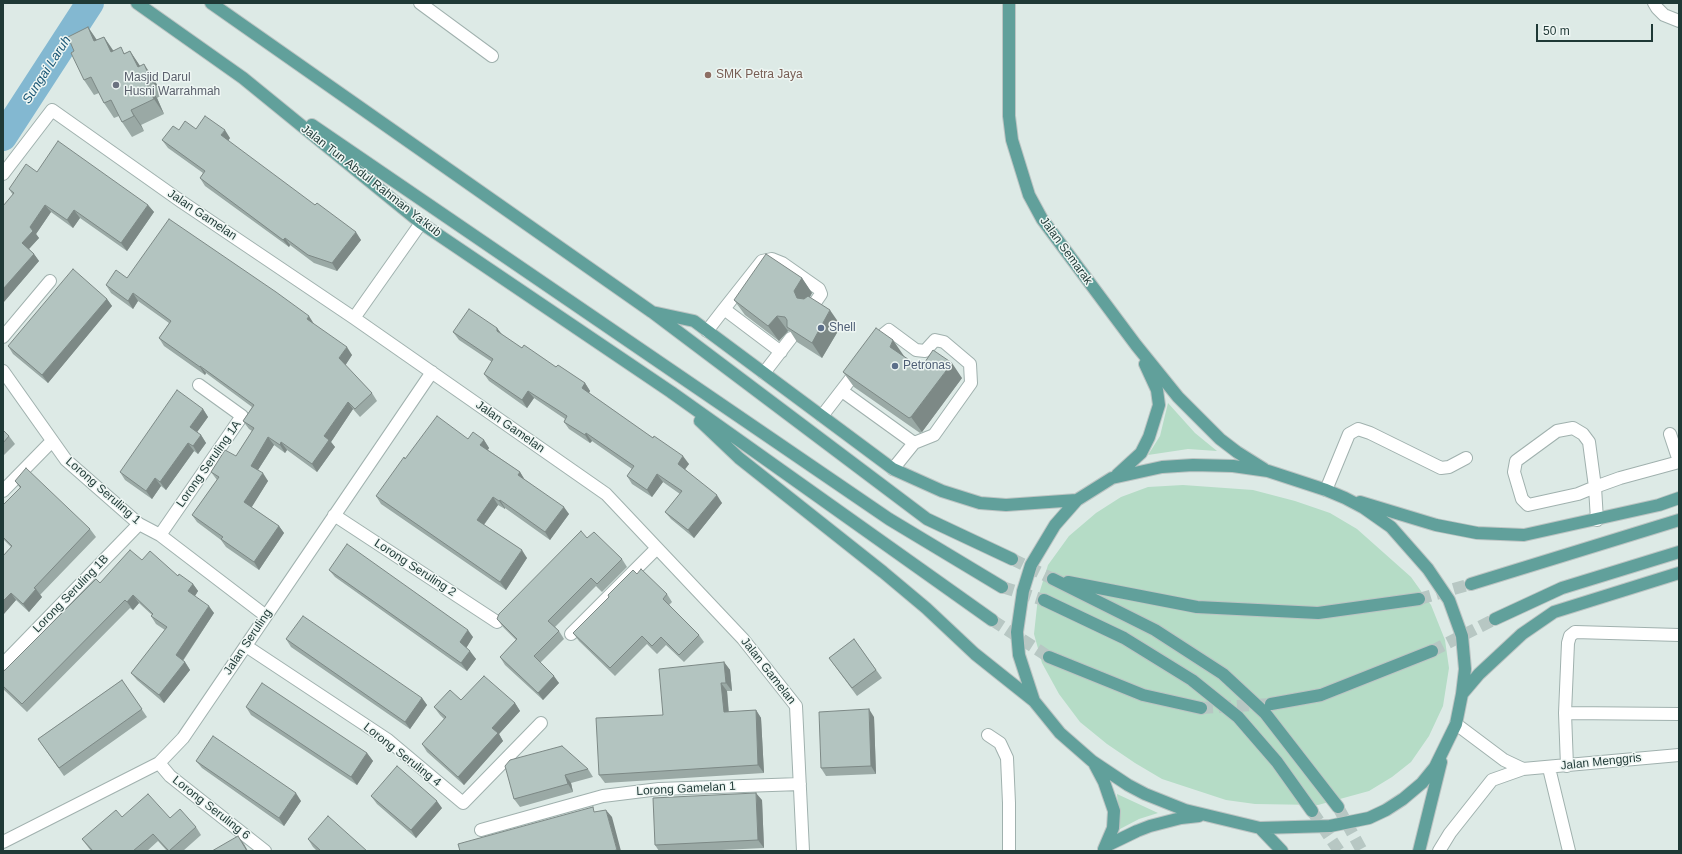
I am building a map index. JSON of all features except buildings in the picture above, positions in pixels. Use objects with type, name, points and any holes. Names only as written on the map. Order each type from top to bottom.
[{"type":"main road","name":"Jalan Tun Abdul Rahman Ya'kub","points":[[137,3],[243,78],[421,223],[670,392]]},
{"type":"main road","points":[[212,3],[652,312],[927,519],[1012,559]]},
{"type":"main road","name":"Jalan Semarak","points":[[1009,3],[1009,116],[1012,140],[1029,195],[1042,219],[1136,345],[1167,384],[1197,418],[1220,440],[1268,471]]},
{"type":"main road","points":[[243,78],[889,519],[1002,587]]},
{"type":"main road","points":[[652,312],[694,321],[893,469],[942,491],[980,503],[1006,505],[1077,500]]},
{"type":"main road","points":[[1034,701],[1019,655],[1018,618],[1023,591],[1031,565],[1055,525],[1077,500],[1112,478],[1130,464],[1141,453],[1149,438],[1159,406],[1157,390],[1136,345]]},
{"type":"main road","points":[[670,392],[739,458],[883,572],[926,608],[975,654],[1034,701],[1060,733],[1092,761],[1144,794],[1205,816],[1260,828],[1330,826],[1368,818],[1386,810],[1422,783],[1435,767],[1456,724],[1465,669],[1462,636],[1449,600],[1428,569],[1391,527],[1364,508],[1345,498],[1326,490],[1268,471],[1233,466],[1182,465],[1148,469],[1112,478]]},
{"type":"main road","points":[[670,392],[992,620]]},
{"type":"main road","points":[[1345,498],[1436,525],[1477,533],[1524,535],[1659,506],[1679,498]]},
{"type":"main road","points":[[1471,584],[1679,520]]},
{"type":"main road","points":[[1495,619],[1562,588],[1679,552]]},
{"type":"main road","points":[[1462,694],[1478,674],[1522,634],[1554,612],[1679,574]]},
{"type":"main road","points":[[1338,807],[1265,713],[1223,674],[1155,630],[1053,579],[1197,607],[1318,613],[1419,599]]},
{"type":"main road","points":[[1044,600],[1124,638],[1198,685],[1238,717],[1276,762],[1312,811]]},
{"type":"main road","points":[[1271,704],[1321,695],[1432,651]]},
{"type":"main road","points":[[1049,657],[1143,695],[1201,708]]},
{"type":"main road","points":[[1419,851],[1445,749]]},
{"type":"main road","points":[[1092,761],[1104,782],[1114,811],[1113,828],[1104,849]]},
{"type":"main road","points":[[1104,849],[1137,831],[1150,826],[1181,818],[1205,816]]},
{"type":"main road","points":[[1260,828],[1282,851]]},
{"type":"street","points":[[420,3],[492,56]]},
{"type":"street","points":[[1654,3],[1656,8],[1664,16],[1679,21]]},
{"type":"street","name":"Jalan Gamelan","points":[[3,174],[52,110],[182,202],[354,318],[606,494],[743,639],[796,706],[803,851]]},
{"type":"street","points":[[354,318],[421,223]]},
{"type":"street","points":[[707,331],[762,261],[772,259],[782,263],[819,289],[821,294],[812,306]]},
{"type":"street","points":[[3,337],[50,281]]},
{"type":"street","points":[[724,309],[781,352]]},
{"type":"street","points":[[822,416],[842,392],[884,334],[889,330],[916,350],[925,351],[935,340],[944,342],[970,364],[971,383],[934,435],[914,443],[893,469]]},
{"type":"street","points":[[764,373],[791,338]]},
{"type":"street","name":"Lorong Seruling 1","points":[[3,371],[66,460],[139,524],[160,535],[266,616]]},
{"type":"street","name":"Jalan Seruling","points":[[3,842],[159,763],[183,738],[432,372]]},
{"type":"street","name":"Lorong Seruling 1A","points":[[160,535],[242,416],[199,385]]},
{"type":"street","points":[[842,392],[914,443]]},
{"type":"street","points":[[1597,520],[1595,487],[1589,442],[1583,434],[1573,428],[1558,431],[1516,461],[1514,472],[1522,499],[1528,505],[1578,494],[1595,487],[1679,462],[1670,434]]},
{"type":"street","points":[[1326,490],[1349,434],[1358,429],[1370,433],[1441,468],[1449,467],[1466,458]]},
{"type":"street","points":[[3,491],[52,441]]},
{"type":"street","name":"Lorong Seruling 2","points":[[334,515],[497,622]]},
{"type":"street","name":"Lorong Seruling 1B","points":[[3,664],[139,524]]},
{"type":"street","points":[[571,634],[657,548]]},
{"type":"street","points":[[1567,766],[1565,713],[1568,643],[1570,636],[1575,632],[1679,635]]},
{"type":"street","name":"Lorong Seruling 4","points":[[246,646],[388,740],[463,803],[542,723]]},
{"type":"street","points":[[1565,713],[1679,714]]},
{"type":"street","name":"Jalan Menggris","points":[[1456,724],[1504,760],[1523,769]]},
{"type":"street","points":[[988,735],[1000,743],[1007,758],[1009,851]]},
{"type":"street","name":"Jalan Menggris","points":[[1439,851],[1450,833],[1492,780],[1523,769],[1549,768],[1679,755]]},
{"type":"street","name":"Lorong Seruling 6","points":[[159,763],[170,776],[265,851]]},
{"type":"street","points":[[1549,768],[1569,851]]},
{"type":"street","name":"Lorong Gamelan 1","points":[[481,830],[603,796],[659,789],[800,784]]},
{"type":"green space","points":[[1168,403],[1195,433],[1217,451],[1188,449],[1148,455],[1160,436]]},
{"type":"green space","points":[[1183,485],[1253,490],[1295,501],[1330,513],[1357,529],[1411,577],[1431,605],[1445,640],[1449,668],[1443,706],[1429,736],[1411,762],[1392,777],[1369,791],[1318,805],[1255,804],[1226,800],[1162,779],[1135,763],[1107,744],[1080,722],[1059,694],[1042,663],[1034,634],[1038,597],[1048,565],[1069,536],[1096,513],[1121,497],[1148,487]]},
{"type":"green space","points":[[1117,794],[1158,813],[1139,819],[1120,829]]},
{"type":"waterway","name":"Sungai Laruh","points":[[3,137],[90,3]]},
{"type":"tunnel","points":[[1012,559],[1053,579]]},
{"type":"tunnel","points":[[1419,599],[1471,584]]},
{"type":"tunnel","points":[[1002,587],[1044,600]]},
{"type":"tunnel","points":[[1432,651],[1495,619]]},
{"type":"tunnel","points":[[992,620],[1049,657]]},
{"type":"tunnel","points":[[1201,708],[1271,704]]},
{"type":"tunnel","points":[[1338,807],[1362,851]]},
{"type":"tunnel","points":[[1312,811],[1339,851]]},
{"type":"place","name":"SMK Petra Jaya","points":[[708,75]]},
{"type":"place","name":"Masjid Darul Husni Warrahmah","points":[[116,85]]},
{"type":"place","name":"Shell","points":[[821,328]]},
{"type":"place","name":"Petronas","points":[[895,366]]}]
